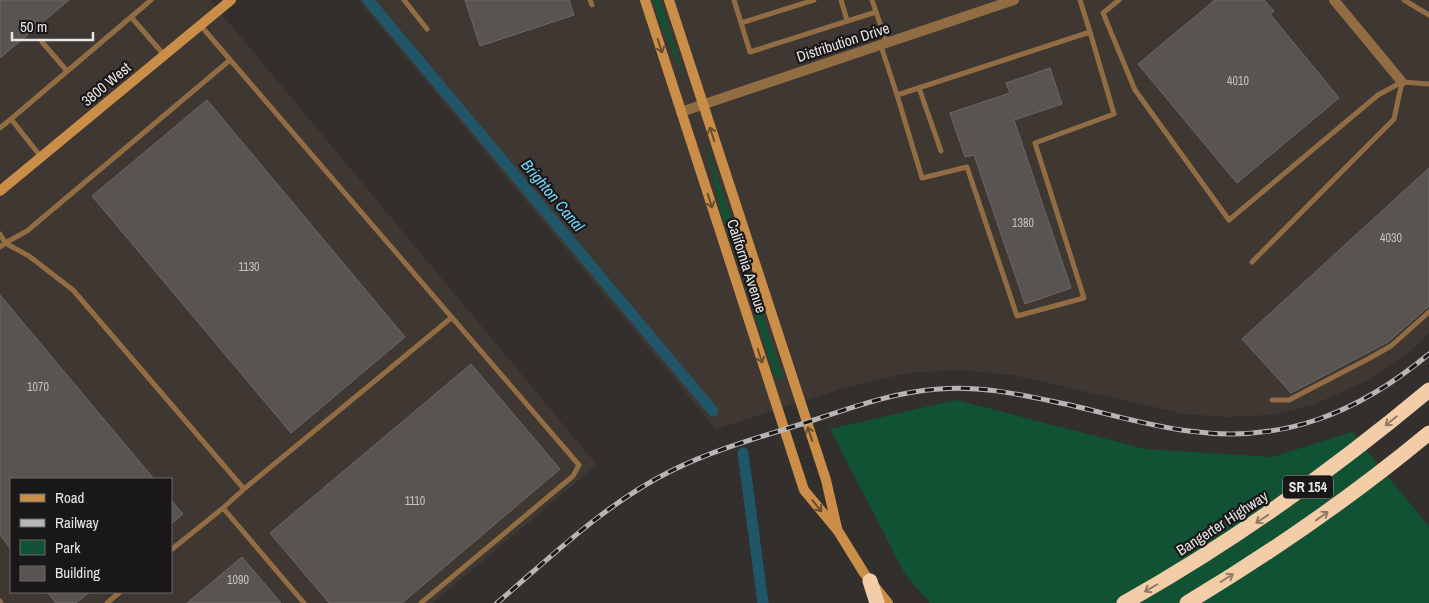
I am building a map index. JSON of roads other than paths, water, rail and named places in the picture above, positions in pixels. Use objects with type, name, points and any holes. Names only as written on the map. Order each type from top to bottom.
[{"type":"highway","name":"Bangerter Highway","points":[[1124,603],[1192,563],[1304,490],[1429,390]]},
{"type":"highway","name":"SR 154","points":[[1187,603],[1305,528],[1371,480],[1429,433]]},
{"type":"highway","points":[[870,580],[877,603]]},
{"type":"main road","name":"3800 West","points":[[0,192],[230,0]]},
{"type":"main road","name":"California Avenue","points":[[645,0],[804,490],[838,531],[870,580],[888,603]]},
{"type":"main road","name":"California Avenue","points":[[669,0],[826,480],[838,531]]},
{"type":"street","name":"Distribution Drive","points":[[681,112],[1014,0]]},
{"type":"street","points":[[1334,0],[1402,82]]},
{"type":"lane","points":[[0,128],[151,0]]},
{"type":"lane","points":[[404,0],[426,29]]},
{"type":"lane","points":[[734,0],[750,52],[876,12]]},
{"type":"lane","points":[[741,23],[814,0]]},
{"type":"lane","points":[[841,0],[847,20]]},
{"type":"lane","points":[[872,0],[896,95],[922,178],[967,167],[1017,316],[1084,298],[1035,143],[1114,114],[1080,0]]},
{"type":"lane","points":[[1120,0],[1103,14],[1135,90],[1229,220],[1378,95],[1402,82],[1429,84]]},
{"type":"lane","points":[[1404,0],[1429,15]]},
{"type":"lane","points":[[132,17],[164,56]]},
{"type":"lane","points":[[200,26],[579,465],[573,476],[422,603]]},
{"type":"lane","points":[[896,95],[1090,32]]},
{"type":"lane","points":[[42,42],[67,72]]},
{"type":"lane","points":[[0,247],[27,231],[230,60]]},
{"type":"lane","points":[[1252,262],[1394,119],[1402,82]]},
{"type":"lane","points":[[919,88],[942,151]]},
{"type":"lane","points":[[11,119],[41,158]]},
{"type":"lane","points":[[0,234],[6,242],[29,256],[73,290],[244,489]]},
{"type":"lane","points":[[1272,400],[1289,400],[1368,359],[1391,346],[1429,312]]},
{"type":"lane","points":[[172,549],[451,318]]},
{"type":"lane","points":[[222,508],[304,603]]},
{"type":"lane","points":[[107,603],[119,593]]},
{"type":"waterway","name":"Brighton Canal","points":[[368,0],[713,411]]},
{"type":"waterway","name":"Brighton Canal","points":[[743,453],[763,603]]},
{"type":"railway","points":[[497,603],[602,514],[647,484],[671,471],[722,449],[874,401],[906,393],[939,389],[989,390],[1037,398],[1174,429],[1223,434],[1256,433],[1288,428],[1347,408],[1375,393],[1429,354]]}]
